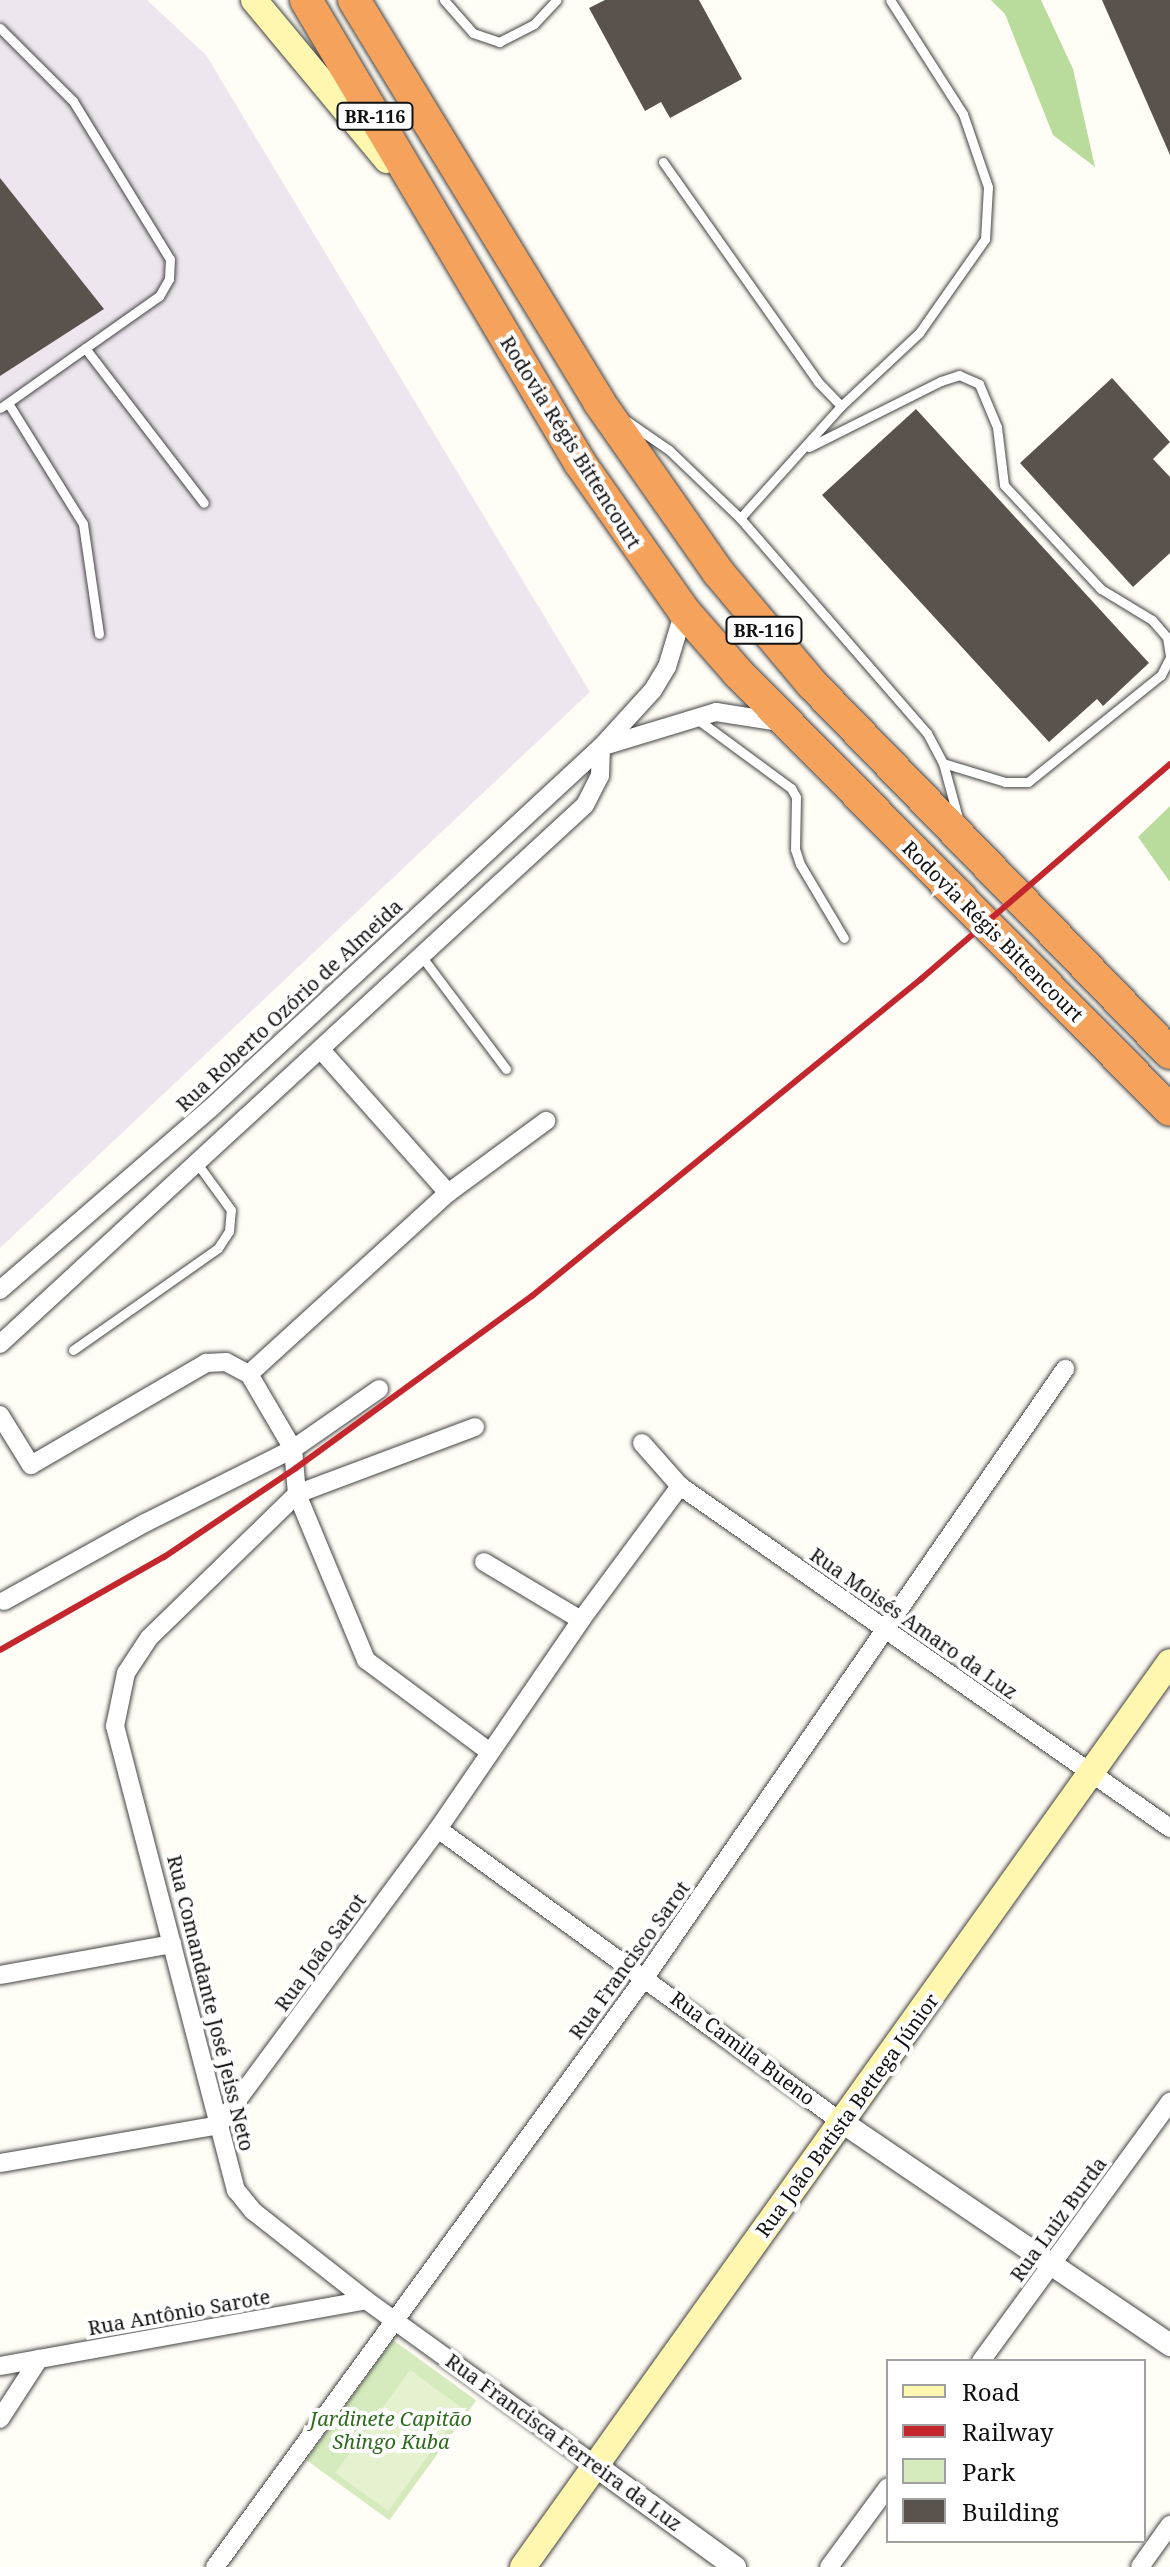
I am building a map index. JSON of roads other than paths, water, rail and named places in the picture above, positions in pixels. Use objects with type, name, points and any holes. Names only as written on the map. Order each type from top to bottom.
[{"type":"highway","name":"Rodovia Régis Bittencourt","points":[[306,0],[586,474],[684,611],[787,724],[1170,1110]]},
{"type":"highway","name":"Rodovia Régis Bittencourt","points":[[354,0],[599,402],[764,630],[966,844],[1170,1053]]},
{"type":"main road","name":"BR-116","points":[[254,0],[309,61],[444,232]]},
{"type":"main road","name":"BR-116","points":[[369,0],[441,141]]},
{"type":"main road","name":"Rua João Batista Bettega Júnior","points":[[523,2567],[1170,1662]]},
{"type":"street","name":"Rua Roberto Ozório de Almeida","points":[[0,1290],[176,1139],[601,747],[653,690],[667,667],[684,611]]},
{"type":"street","name":"Rua Roberto Ozório de Almeida","points":[[601,747],[694,717],[739,712],[787,724]]},
{"type":"street","points":[[0,1344],[199,1166],[585,805],[600,776],[601,747]]},
{"type":"street","points":[[403,931],[422,957]]},
{"type":"street","points":[[322,1051],[448,1193]]},
{"type":"street","points":[[249,1374],[448,1193],[546,1121]]},
{"type":"street","points":[[176,1139],[199,1166]]},
{"type":"street","points":[[0,1415],[31,1465],[206,1363],[226,1362],[249,1374],[293,1449],[297,1494],[366,1660],[490,1752]]},
{"type":"street","name":"Rua Francisco Sarot","points":[[215,2567],[392,2317],[646,1976],[887,1633],[1065,1369]]},
{"type":"street","points":[[4,1601],[293,1449],[379,1389]]},
{"type":"street","points":[[297,1494],[475,1427]]},
{"type":"street","name":"Rua Moisés Amaro da Luz","points":[[642,1443],[680,1486],[1170,1828]]},
{"type":"street","name":"Rua João Sarot","points":[[219,2125],[438,1829],[581,1620],[680,1486]]},
{"type":"street","name":"Rua Comandante José Jeiss Neto","points":[[297,1494],[149,1638],[126,1673],[115,1726],[236,2190],[253,2211],[392,2317]]},
{"type":"street","points":[[484,1562],[581,1620]]},
{"type":"street","name":"Rua Camila Bueno","points":[[438,1829],[646,1976],[842,2122],[1170,2345]]},
{"type":"street","points":[[0,1975],[172,1944]]},
{"type":"street","name":"Rua Luiz Burda","points":[[982,2359],[1170,2102]]},
{"type":"street","points":[[0,2163],[219,2125]]},
{"type":"street","name":"Rua Antônio Sarote","points":[[0,2366],[366,2300]]},
{"type":"street","name":"Rua Francisca Ferreira da Luz","points":[[392,2317],[735,2567]]},
{"type":"street","points":[[0,2419],[39,2359]]},
{"type":"street","points":[[829,2567],[886,2490]]},
{"type":"street","points":[[1140,2567],[1170,2525]]},
{"type":"lane","points":[[444,0],[488,42],[499,42],[534,24],[556,0]]},
{"type":"lane","points":[[740,518],[809,447],[841,406],[919,333],[985,239],[988,187],[963,114],[890,0]]},
{"type":"lane","points":[[0,28],[73,101],[170,259],[169,279],[159,296],[4,405],[83,524],[99,634]]},
{"type":"lane","points":[[663,162],[818,382],[841,406]]},
{"type":"lane","points":[[85,348],[204,503]]},
{"type":"lane","points":[[809,447],[941,381],[959,375],[979,384],[997,427],[1004,485],[1101,589],[1152,620],[1167,637],[1170,656],[1161,675],[1028,782],[1005,782],[943,763]]},
{"type":"lane","points":[[599,402],[669,450],[740,518],[927,733],[943,763],[966,844]]},
{"type":"lane","points":[[694,717],[791,788],[796,797],[795,849],[800,864],[844,938]]},
{"type":"lane","points":[[422,957],[506,1069]]},
{"type":"lane","points":[[73,1350],[218,1248],[229,1231],[231,1210],[199,1166]]},
{"type":"railway","points":[[0,1650],[164,1557],[296,1468],[532,1296],[921,979],[1170,764]]},
{"type":"park label","name":"Jardinete Capitão Shingo Kuba","points":[[391,2430]]}]
